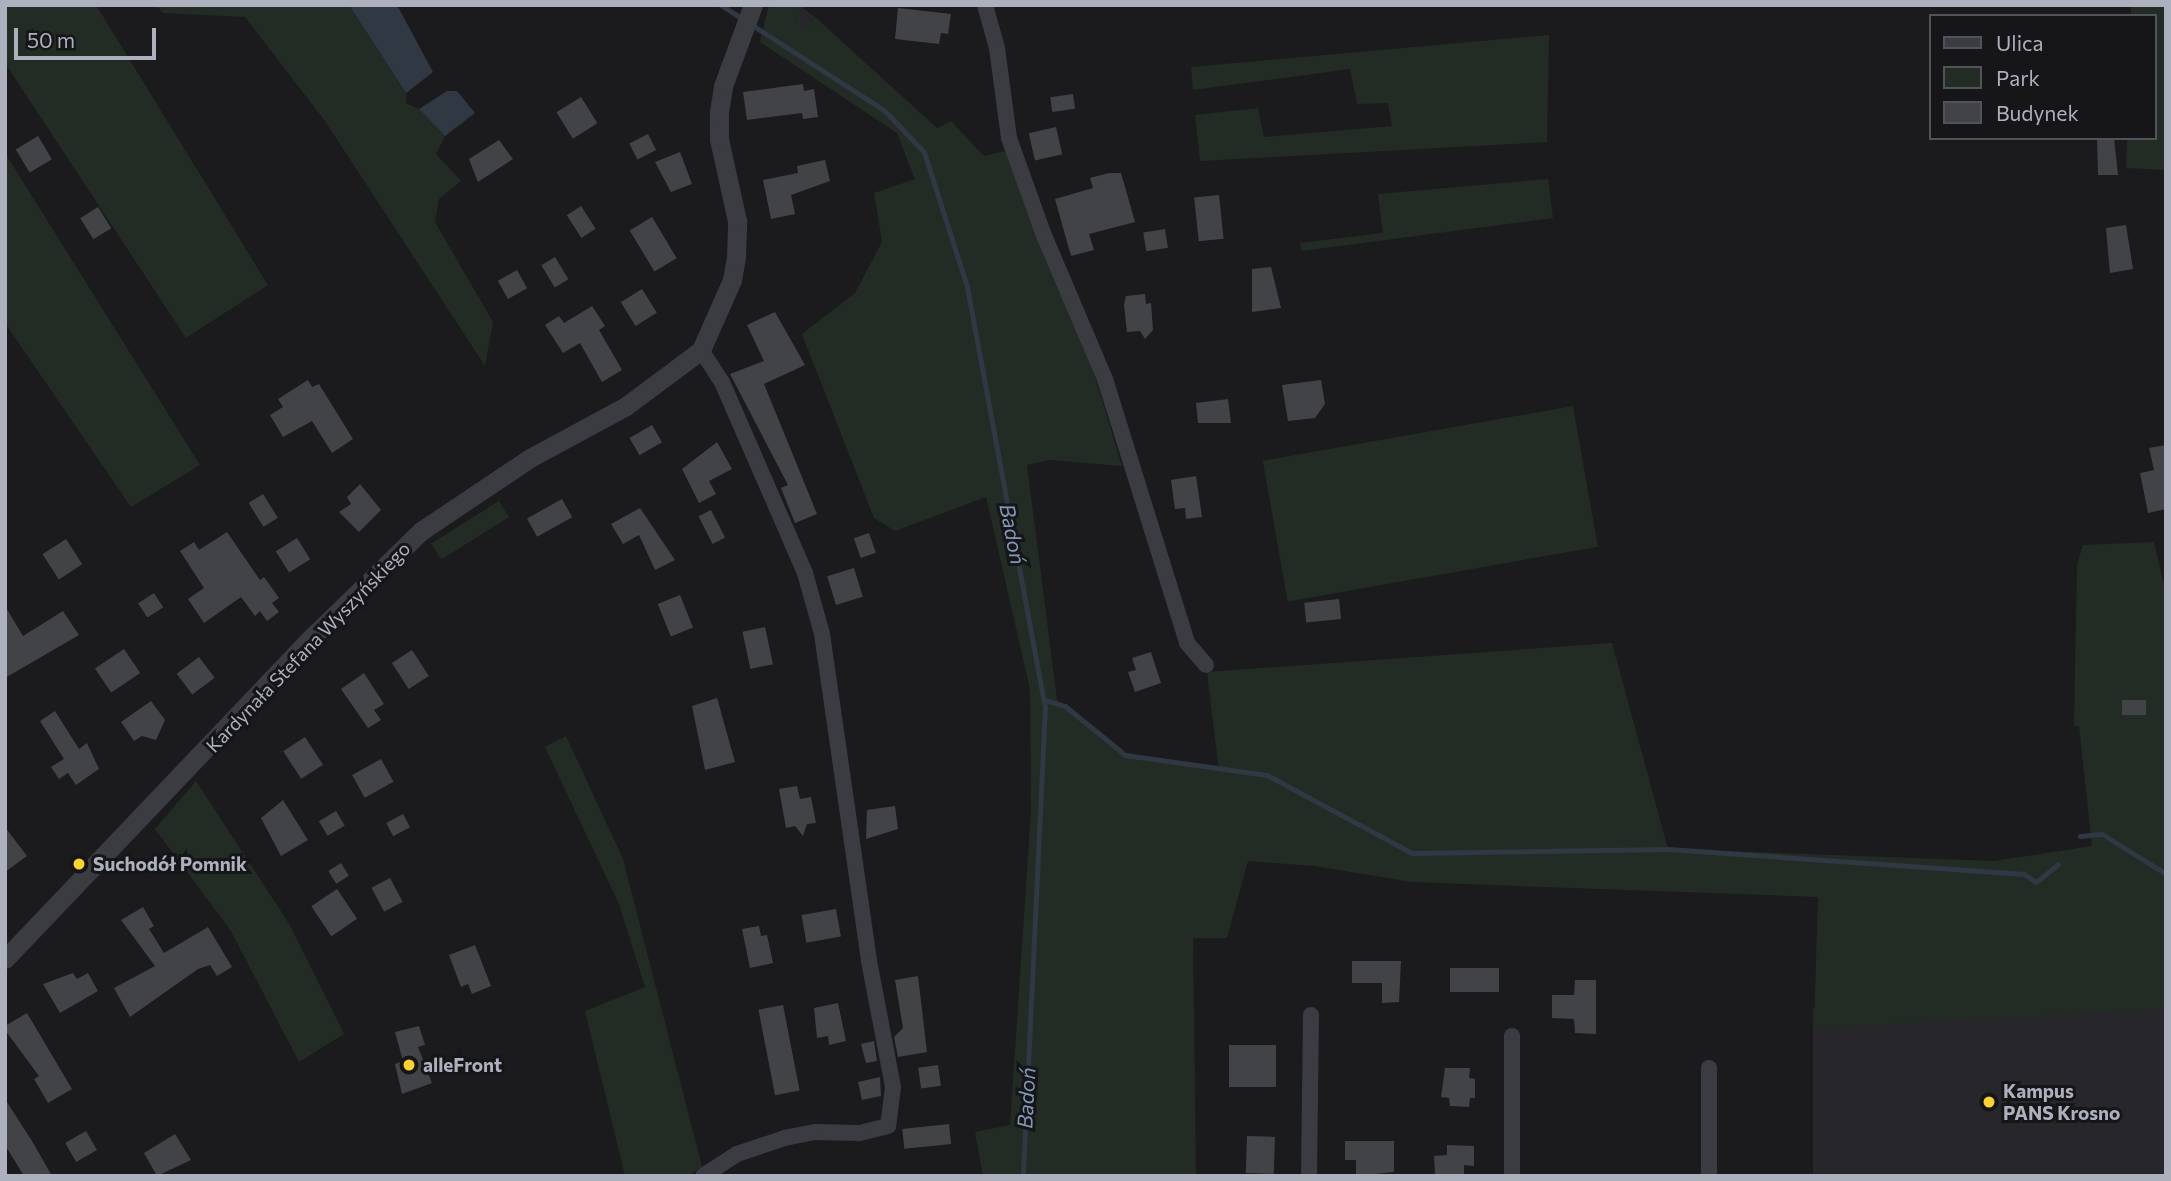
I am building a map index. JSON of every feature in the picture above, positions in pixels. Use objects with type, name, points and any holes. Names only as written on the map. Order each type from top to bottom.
[{"type":"street","points":[[985,5],[997,48],[1009,138],[1043,233],[1105,379],[1187,643],[1206,665]]},
{"type":"street","name":"Kardynała Stefana Wyszyńskiego","points":[[5,959],[313,636],[421,531],[530,458],[626,406],[701,350],[732,280],[736,257],[737,221],[719,139],[719,112],[752,8]]},
{"type":"street","points":[[701,350],[722,382],[806,573],[822,634],[869,961],[892,1087],[888,1126],[859,1133],[816,1132],[785,1138],[737,1154],[702,1176]]},
{"type":"street","points":[[1309,1176],[1311,1016]]},
{"type":"street","points":[[1512,1036],[1512,1176]]},
{"type":"street","points":[[1709,1068],[1709,1176]]},
{"type":"shaded area","points":[[803,8],[815,17],[806,29],[794,20]]},
{"type":"shaded area","name":"Kampus PANS Krosno","points":[[1813,1009],[2166,1009],[2166,1176],[1813,1176]]},
{"type":"green space","points":[[5,5],[96,5],[268,285],[186,338],[5,63]]},
{"type":"green space","points":[[156,5],[349,5],[406,93],[406,103],[419,109],[445,136],[436,154],[461,181],[439,199],[435,222],[493,322],[485,366],[325,121],[245,17],[163,13]]},
{"type":"green space","points":[[769,5],[800,5],[803,8],[794,20],[806,28],[815,17],[937,128],[951,121],[984,156],[1006,151],[1096,380],[1122,466],[1049,460],[1027,465],[1057,700],[1125,755],[1219,770],[1207,672],[1612,643],[1668,849],[1994,861],[2092,846],[2079,726],[2074,726],[2077,565],[2083,545],[2154,542],[2166,594],[2166,1009],[1814,1028],[1818,897],[1412,882],[1314,866],[1248,861],[1227,938],[1193,938],[1196,1176],[983,1176],[975,1132],[1010,1125],[1031,812],[1030,689],[986,497],[895,531],[874,518],[802,334],[855,293],[882,242],[874,193],[915,179],[897,133],[760,42]]},
{"type":"green space","points":[[2131,5],[2166,5],[2166,170],[2126,168],[2127,140],[2157,140],[2157,14],[2131,14]]},
{"type":"green space","points":[[1549,35],[1547,142],[1200,161],[1195,115],[1258,108],[1264,137],[1392,126],[1388,103],[1357,104],[1350,69],[1193,90],[1191,67]]},
{"type":"green space","points":[[5,153],[200,465],[131,507],[5,323]]},
{"type":"green space","points":[[1548,179],[1553,218],[1302,251],[1300,243],[1383,233],[1378,194]]},
{"type":"green space","points":[[1573,406],[1598,547],[1288,602],[1263,461]]},
{"type":"green space","points":[[499,501],[509,517],[441,560],[431,543]]},
{"type":"green space","points":[[566,736],[623,859],[702,1167],[688,1176],[625,1176],[585,1011],[645,987],[619,904],[545,747]]},
{"type":"green space","points":[[196,781],[288,922],[344,1034],[299,1062],[231,931],[155,829]]},
{"type":"water","points":[[349,5],[397,5],[433,72],[406,93]]},
{"type":"water","points":[[447,91],[457,91],[475,113],[445,136],[419,109]]},
{"type":"building","points":[[898,8],[951,14],[948,34],[941,33],[939,44],[895,39]]},
{"type":"building","points":[[803,84],[804,91],[814,89],[818,117],[803,119],[802,113],[747,120],[743,92]]},
{"type":"building","points":[[1073,94],[1075,109],[1052,112],[1050,97]]},
{"type":"building","points":[[581,97],[597,123],[573,139],[556,112]]},
{"type":"building","points":[[1056,127],[1062,154],[1035,161],[1029,133]]},
{"type":"building","points":[[648,134],[656,150],[637,160],[629,144]]},
{"type":"building","points":[[38,136],[52,159],[30,173],[16,149]]},
{"type":"building","points":[[499,140],[513,159],[478,182],[469,159]]},
{"type":"building","points":[[2097,140],[2114,140],[2118,175],[2098,175]]},
{"type":"building","points":[[680,152],[692,184],[671,192],[655,162]]},
{"type":"building","points":[[825,160],[830,181],[791,195],[795,214],[771,219],[763,180],[798,173],[797,166]]},
{"type":"building","points":[[1121,173],[1135,222],[1089,234],[1094,250],[1071,256],[1055,199],[1093,188],[1090,178]]},
{"type":"building","points":[[1219,195],[1224,239],[1199,241],[1194,198]]},
{"type":"building","points":[[581,206],[596,229],[581,238],[567,215]]},
{"type":"building","points":[[98,207],[111,228],[93,239],[80,218]]},
{"type":"building","points":[[652,217],[677,258],[654,272],[630,230]]},
{"type":"building","points":[[2126,225],[2133,269],[2110,273],[2106,228]]},
{"type":"building","points":[[1165,229],[1168,248],[1146,251],[1143,232]]},
{"type":"building","points":[[555,257],[568,279],[555,288],[541,265]]},
{"type":"building","points":[[1271,267],[1281,308],[1252,312],[1252,269]]},
{"type":"building","points":[[517,270],[527,288],[508,299],[498,281]]},
{"type":"building","points":[[642,289],[657,313],[636,326],[621,302]]},
{"type":"building","points":[[1145,294],[1146,304],[1151,303],[1153,330],[1145,339],[1140,331],[1127,332],[1124,305],[1126,296]]},
{"type":"building","points":[[592,306],[605,326],[599,330],[622,370],[602,382],[580,343],[563,353],[545,325],[559,316],[564,323]]},
{"type":"building","points":[[775,312],[805,365],[764,384],[817,514],[795,523],[781,488],[788,485],[730,374],[764,361],[747,325]]},
{"type":"building","points":[[308,380],[312,387],[319,384],[353,439],[332,453],[312,421],[283,437],[270,415],[283,407],[278,399]]},
{"type":"building","points":[[1321,380],[1325,404],[1315,418],[1288,421],[1282,385]]},
{"type":"building","points":[[1228,399],[1231,423],[1198,423],[1196,403]]},
{"type":"building","points":[[652,425],[662,442],[639,455],[629,438]]},
{"type":"building","points":[[717,442],[732,469],[709,481],[716,494],[699,503],[682,469]]},
{"type":"building","points":[[2166,445],[2166,509],[2148,513],[2140,473],[2154,470],[2149,448]]},
{"type":"building","points":[[1196,476],[1202,517],[1186,519],[1185,508],[1175,509],[1171,480]]},
{"type":"building","points":[[360,484],[381,510],[359,532],[339,512],[351,504],[347,497]]},
{"type":"building","points":[[263,494],[278,518],[263,527],[249,503]]},
{"type":"building","points":[[562,499],[572,517],[537,537],[527,518]]},
{"type":"building","points":[[640,508],[675,560],[655,570],[639,535],[623,544],[611,524]]},
{"type":"building","points":[[711,510],[725,538],[713,544],[699,516]]},
{"type":"building","points":[[227,532],[260,580],[264,577],[279,598],[272,603],[279,612],[267,621],[260,611],[255,616],[241,597],[204,623],[188,599],[204,588],[180,551],[194,542],[199,550]]},
{"type":"building","points":[[869,533],[876,553],[861,558],[854,538]]},
{"type":"building","points":[[297,538],[310,559],[289,572],[276,551]]},
{"type":"building","points":[[66,539],[82,564],[59,579],[43,554]]},
{"type":"building","points":[[854,568],[863,597],[836,605],[827,576]]},
{"type":"building","points":[[154,593],[163,607],[147,618],[138,603]]},
{"type":"building","points":[[680,595],[693,627],[671,636],[658,604]]},
{"type":"building","points":[[1339,599],[1341,619],[1306,623],[1304,603]]},
{"type":"building","points":[[5,606],[23,636],[63,611],[79,635],[5,678]]},
{"type":"building","points":[[765,627],[773,664],[750,669],[743,632]]},
{"type":"building","points":[[124,649],[140,673],[111,693],[95,669]]},
{"type":"building","points":[[412,650],[429,676],[409,689],[392,663]]},
{"type":"building","points":[[1151,652],[1161,683],[1135,692],[1128,672],[1136,670],[1132,658]]},
{"type":"building","points":[[199,657],[215,678],[192,695],[177,674]]},
{"type":"building","points":[[364,673],[384,704],[374,710],[381,720],[368,728],[341,689]]},
{"type":"building","points":[[717,698],[735,762],[705,770],[692,706]]},
{"type":"building","points":[[2122,700],[2146,700],[2146,715],[2122,715]]},
{"type":"building","points":[[151,701],[165,720],[156,740],[142,736],[134,741],[121,722]]},
{"type":"building","points":[[55,711],[79,749],[87,743],[99,769],[76,785],[68,773],[59,779],[51,767],[64,759],[40,721]]},
{"type":"building","points":[[305,737],[323,765],[301,779],[283,751]]},
{"type":"building","points":[[381,759],[394,782],[365,798],[352,775]]},
{"type":"building","points":[[797,786],[800,799],[811,797],[816,823],[807,824],[803,836],[795,826],[786,828],[779,789]]},
{"type":"building","points":[[283,800],[308,840],[281,856],[261,818]]},
{"type":"building","points":[[895,806],[898,829],[866,839],[867,810]]},
{"type":"building","points":[[336,811],[345,826],[328,836],[319,821]]},
{"type":"building","points":[[403,814],[410,827],[393,836],[386,823]]},
{"type":"building","points":[[5,827],[27,856],[5,872]]},
{"type":"building","points":[[341,863],[349,876],[336,884],[328,871]]},
{"type":"building","points":[[390,878],[403,902],[384,912],[371,888]]},
{"type":"building","points":[[337,889],[357,919],[331,936],[311,906]]},
{"type":"building","points":[[143,907],[154,926],[149,929],[164,953],[208,927],[232,967],[217,976],[210,965],[198,969],[130,1017],[114,988],[155,966],[121,920]]},
{"type":"building","points":[[836,909],[841,937],[806,943],[802,915]]},
{"type":"building","points":[[759,926],[761,936],[767,935],[773,963],[750,968],[742,929]]},
{"type":"building","points":[[475,945],[491,986],[472,994],[468,984],[461,987],[449,955]]},
{"type":"building","points":[[1352,961],[1401,961],[1399,1002],[1382,1003],[1382,983],[1352,983]]},
{"type":"building","points":[[1450,968],[1499,968],[1499,992],[1450,992]]},
{"type":"building","points":[[73,973],[77,979],[88,973],[98,991],[60,1013],[43,984]]},
{"type":"building","points":[[918,976],[927,1052],[898,1057],[894,1037],[903,1028],[895,980]]},
{"type":"building","points":[[1575,980],[1596,980],[1596,1034],[1575,1033],[1574,1019],[1552,1018],[1552,995],[1574,995]]},
{"type":"building","points":[[838,1003],[846,1041],[829,1045],[828,1036],[817,1038],[814,1008]]},
{"type":"building","points":[[783,1005],[800,1090],[775,1095],[758,1010]]},
{"type":"building","points":[[27,1013],[72,1089],[48,1103],[34,1079],[39,1076],[5,1030],[5,1026]]},
{"type":"building","points":[[419,1026],[425,1045],[418,1047],[432,1083],[402,1094],[395,1064],[403,1061],[395,1032]]},
{"type":"building","points":[[874,1041],[877,1061],[866,1063],[861,1044]]},
{"type":"building","points":[[1229,1045],[1276,1045],[1276,1087],[1229,1087]]},
{"type":"building","points":[[938,1065],[941,1086],[921,1089],[918,1068]]},
{"type":"building","points":[[1445,1068],[1470,1068],[1469,1078],[1475,1079],[1475,1098],[1470,1098],[1469,1107],[1450,1106],[1449,1098],[1441,1097]]},
{"type":"building","points":[[880,1077],[881,1096],[862,1100],[858,1082]]},
{"type":"building","points":[[5,1099],[52,1176],[24,1176],[5,1145]]},
{"type":"building","points":[[949,1124],[951,1144],[904,1149],[902,1129]]},
{"type":"building","points":[[86,1131],[97,1150],[76,1162],[65,1143]]},
{"type":"building","points":[[175,1134],[191,1160],[157,1176],[144,1153]]},
{"type":"building","points":[[1247,1136],[1275,1137],[1274,1174],[1246,1173]]},
{"type":"building","points":[[1345,1141],[1394,1141],[1394,1172],[1356,1176],[1356,1160],[1345,1160]]},
{"type":"building","points":[[1447,1145],[1474,1146],[1474,1166],[1464,1165],[1464,1176],[1435,1176],[1434,1156],[1447,1155]]},
{"type":"waterway","name":"Badoń","points":[[721,5],[744,20]]},
{"type":"waterway","name":"Badoń","points":[[752,25],[884,110],[924,152],[967,287],[1045,706],[1023,1176]]},
{"type":"waterway","points":[[1044,700],[1065,706],[1125,755],[1267,775],[1412,853],[1668,849],[2024,874],[2036,882],[2058,864]]},
{"type":"waterway","points":[[2080,836],[2102,834],[2166,874]]},
{"type":"place","name":"Suchodół Pomnik","points":[[79,864]]},
{"type":"place","name":"alleFront","points":[[409,1065]]},
{"type":"place","name":"Kampus PANS Krosno","points":[[1989,1102]]}]
